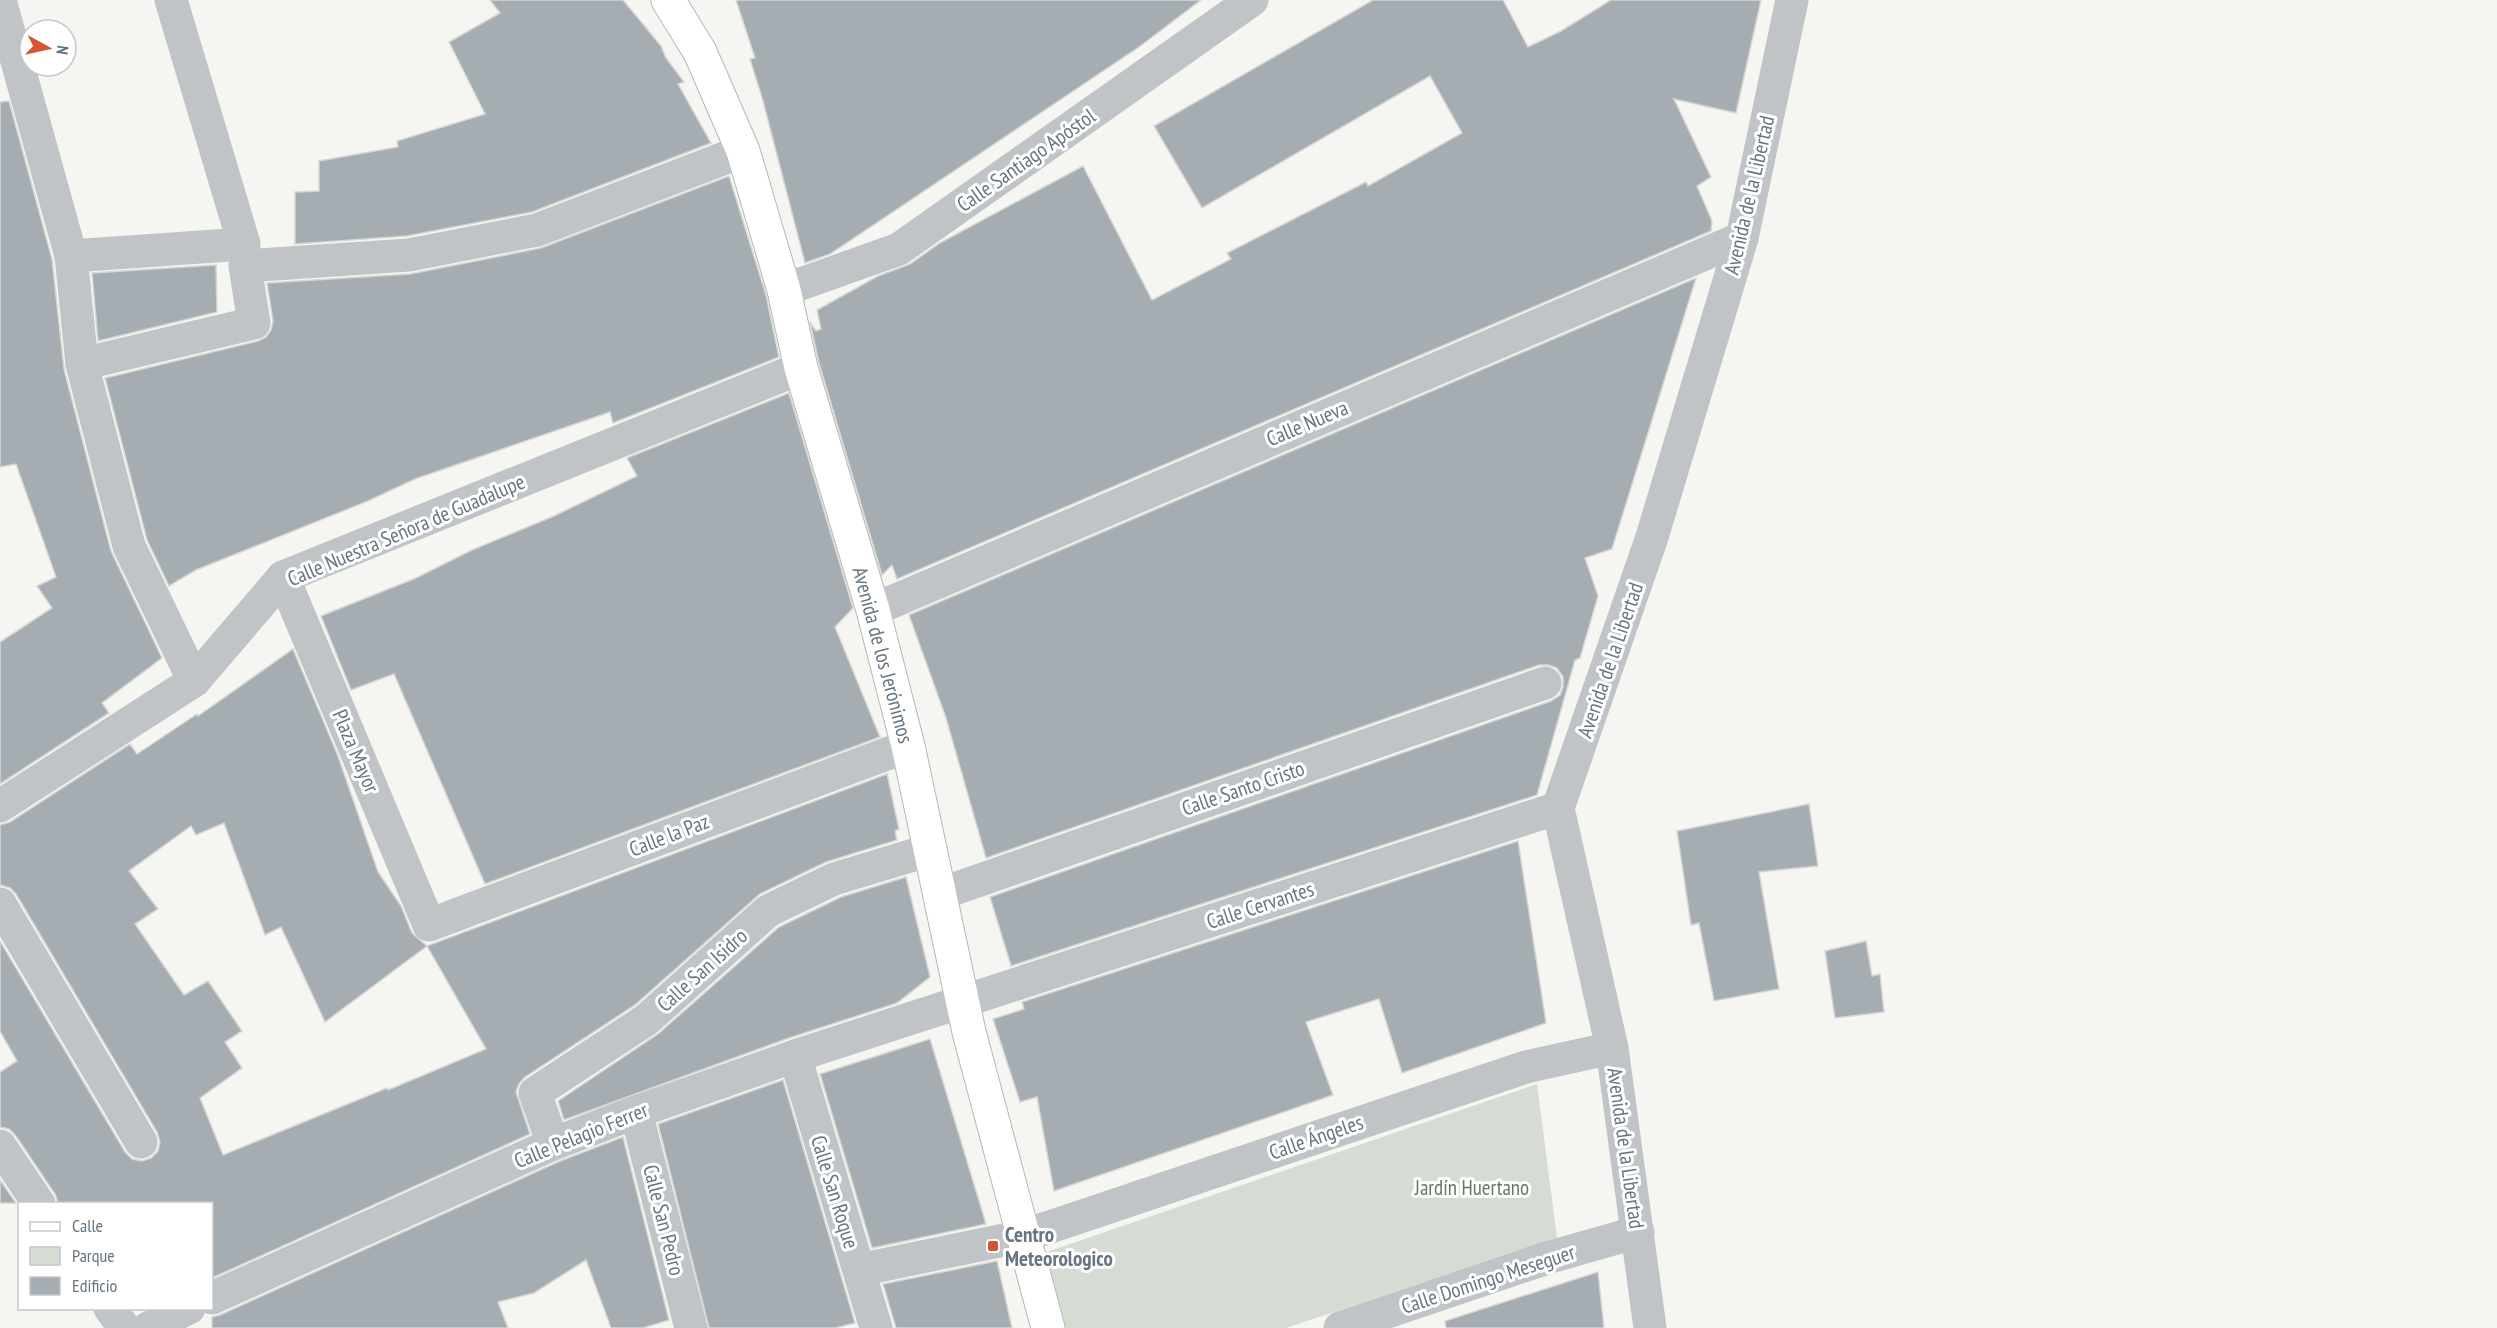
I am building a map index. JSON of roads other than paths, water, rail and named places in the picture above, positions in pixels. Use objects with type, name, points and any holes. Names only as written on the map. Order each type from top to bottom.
[{"type":"main road","name":"Avenida de los Jerónimos","points":[[668,0],[700,52],[743,151],[784,290],[801,368],[873,610],[908,746],[963,1002],[1048,1328]]},
{"type":"street","points":[[0,0],[71,256],[82,364],[129,546],[194,681]]},
{"type":"street","points":[[82,364],[254,323],[244,255],[171,0]]},
{"type":"street","name":"Calle Santiago Apóstol","points":[[784,290],[899,249],[1252,0]]},
{"type":"street","name":"Avenida de la Libertad","points":[[1650,1328],[1612,1048],[1558,808],[1652,537],[1742,238],[1792,0]]},
{"type":"street","points":[[71,256],[409,255],[537,230],[743,151]]},
{"type":"street","name":"Calle Nueva","points":[[873,610],[1742,238]]},
{"type":"street","name":"Calle Nuestra Señora de Guadalupe","points":[[0,806],[194,681],[283,577],[801,368]]},
{"type":"street","name":"Plaza Mayor","points":[[283,577],[429,925]]},
{"type":"street","name":"Calle Santo Cristo","points":[[940,894],[1545,683]]},
{"type":"street","name":"Calle la Paz","points":[[429,925],[908,746]]},
{"type":"street","name":"Calle Cervantes","points":[[963,1002],[1558,808]]},
{"type":"street","name":"Calle San Isidro","points":[[553,1144],[535,1093],[646,1020],[768,911],[834,879],[930,850]]},
{"type":"street","points":[[0,904],[141,1142]]},
{"type":"street","name":"Calle Pelagio Ferrer","points":[[213,1298],[553,1144],[795,1056],[963,1002]]},
{"type":"street","name":"Calle Ángeles","points":[[859,1270],[1023,1236],[1526,1067],[1612,1048]]},
{"type":"street","name":"Calle San Roque","points":[[795,1056],[876,1328]]},
{"type":"street","name":"Calle San Pedro","points":[[636,1112],[691,1328]]},
{"type":"street","points":[[0,1146],[38,1202]]},
{"type":"street","name":"Calle Domingo Meseguer","points":[[1340,1328],[1550,1257],[1638,1232]]},
{"type":"street","points":[[111,1310],[124,1328]]},
{"type":"street","points":[[148,1328],[185,1310]]},
{"type":"place","name":"Centro Meteorologico","points":[[993,1246]]},
{"type":"park label","name":"Jardín Huertano","points":[[1472,1187]]}]
